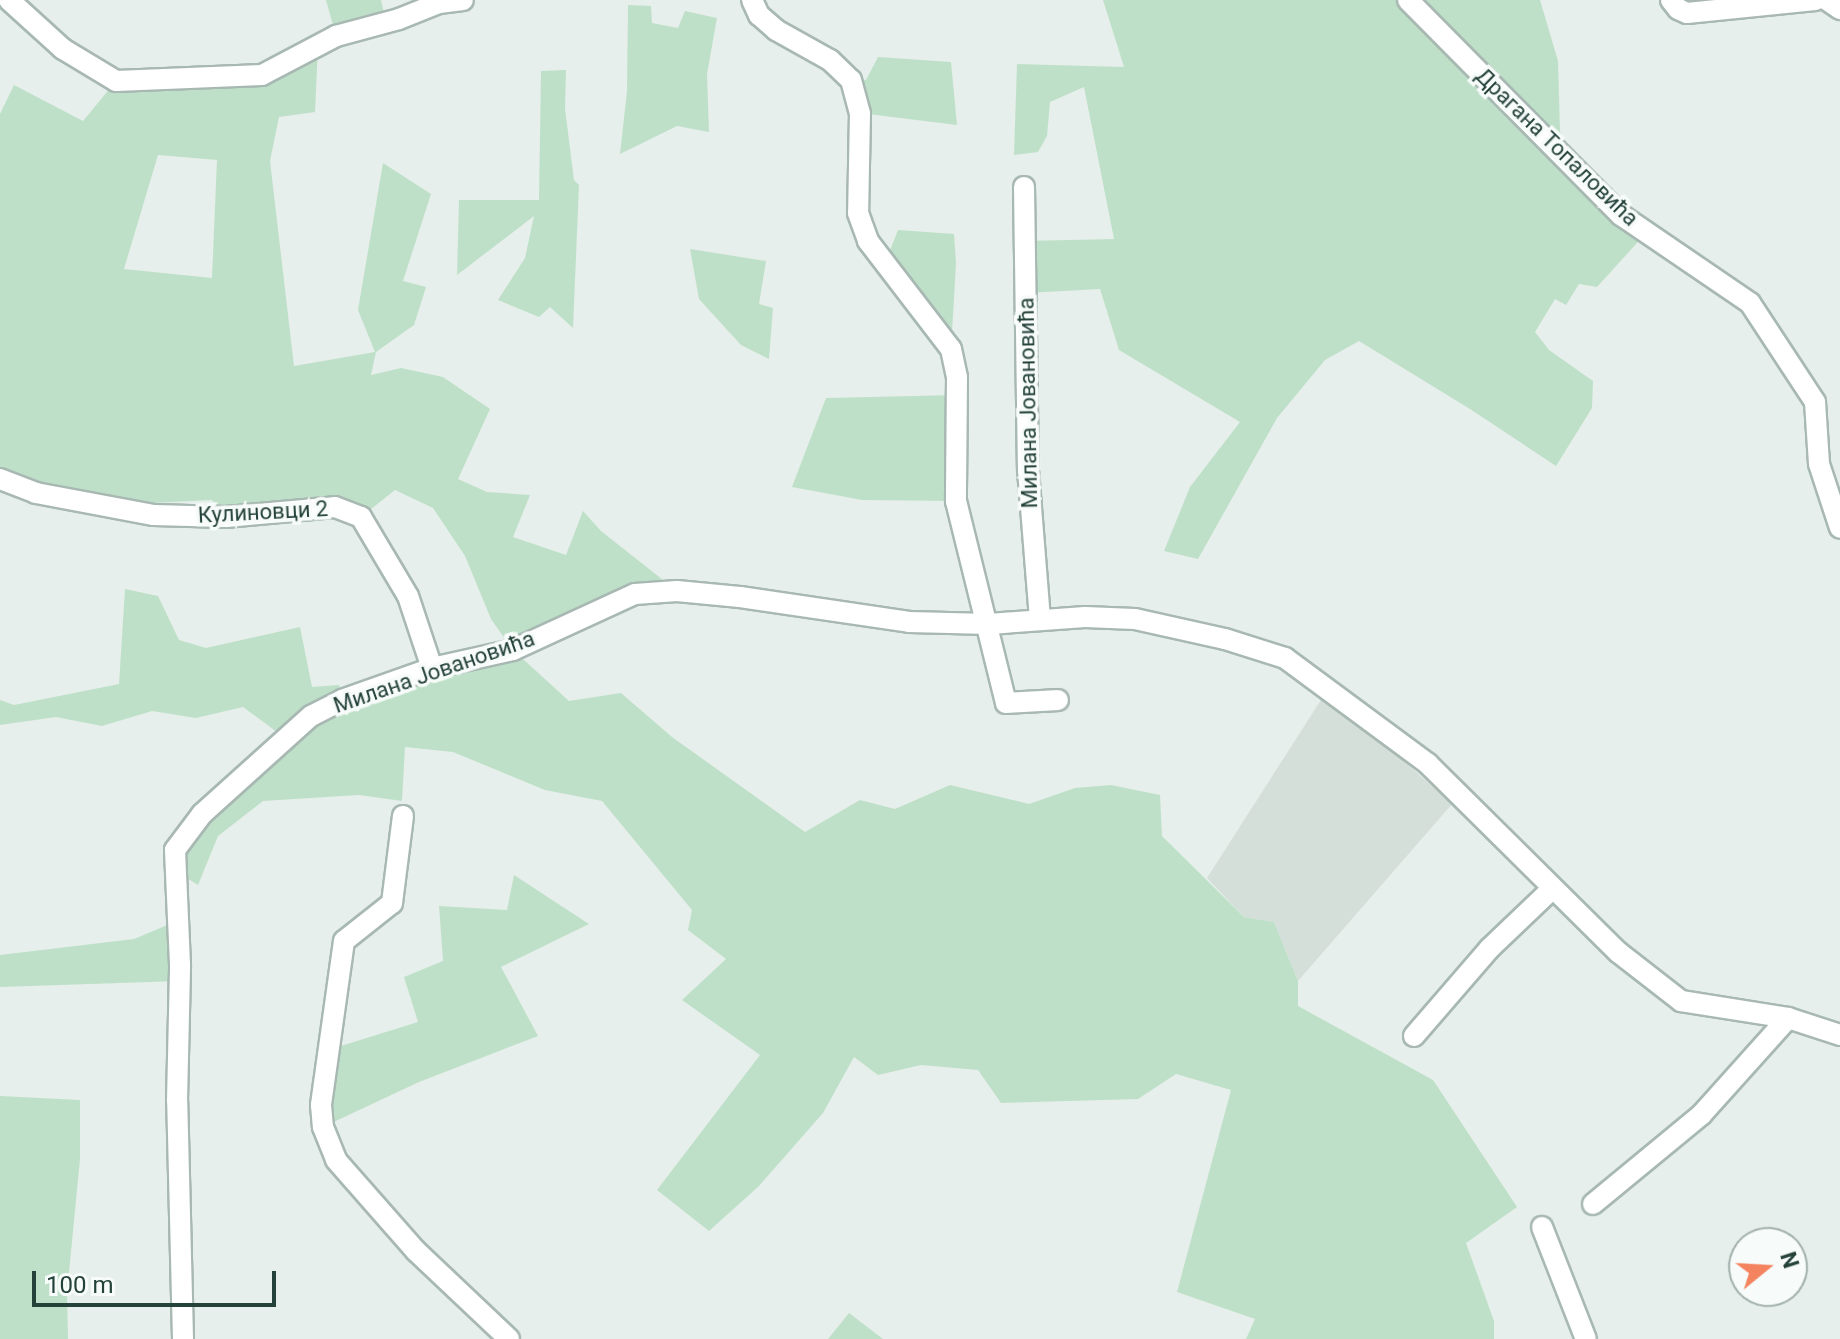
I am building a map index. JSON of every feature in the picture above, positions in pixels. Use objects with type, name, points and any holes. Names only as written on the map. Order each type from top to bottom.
[{"type":"street","points":[[9,0],[63,49],[116,81],[262,75],[336,36],[399,19],[439,3],[463,0]]},
{"type":"street","points":[[752,0],[759,15],[776,30],[830,60],[851,80],[860,113],[858,213],[868,241],[951,349],[957,377],[956,501],[989,624],[1006,703],[1058,700]]},
{"type":"street","name":"Драгана Топаловића","points":[[1408,0],[1621,215],[1750,303],[1815,402],[1819,464],[1840,528]]},
{"type":"street","points":[[1671,0],[1678,9],[1687,13],[1815,0]]},
{"type":"street","points":[[1827,0],[1840,9]]},
{"type":"street","name":"Милана Јовановића","points":[[1024,187],[1028,470],[1040,618]]},
{"type":"street","name":"Кулиновци 2","points":[[0,479],[36,493],[154,515],[226,517],[335,507],[361,517],[408,596],[432,668]]},
{"type":"street","name":"Милана Јовановића","points":[[183,1339],[177,1101],[180,965],[175,850],[202,814],[311,716],[342,700],[432,668],[513,650],[635,594],[677,591],[909,622],[989,624],[1040,618],[1135,619],[1225,639],[1285,658],[1428,764],[1618,952],[1681,1001],[1788,1018],[1840,1035]]},
{"type":"street","points":[[403,816],[392,903],[344,941],[321,1105],[323,1127],[336,1160],[363,1191],[416,1251],[509,1339]]},
{"type":"street","points":[[1414,1036],[1489,949],[1553,888]]},
{"type":"street","points":[[1593,1204],[1702,1114],[1788,1018]]},
{"type":"street","points":[[1542,1227],[1586,1339]]},
{"type":"shaded area","points":[[1326,692],[1452,804],[1298,981],[1274,922],[1244,917],[1207,878]]},
{"type":"green space","points":[[326,0],[381,0],[386,22],[336,36]]},
{"type":"green space","points":[[1103,0],[1540,0],[1558,61],[1560,131],[1574,168],[1646,233],[1597,287],[1579,284],[1566,305],[1555,299],[1535,332],[1549,350],[1593,381],[1592,408],[1556,466],[1359,341],[1325,360],[1277,418],[1198,559],[1164,551],[1190,487],[1240,422],[1119,350],[1100,289],[1026,293],[1025,241],[1114,239],[1084,87],[1050,102],[1047,136],[1038,152],[1014,155],[1017,64],[1124,67]]},
{"type":"green space","points":[[628,5],[651,6],[652,23],[678,28],[685,11],[717,18],[707,74],[709,132],[677,126],[620,154],[627,91]]},
{"type":"green space","points":[[318,45],[315,112],[279,117],[270,161],[294,366],[375,352],[358,310],[383,163],[431,194],[403,281],[426,287],[414,325],[376,352],[371,375],[401,368],[443,377],[490,409],[458,479],[487,492],[530,495],[513,537],[566,555],[583,511],[601,531],[677,591],[635,594],[513,650],[569,701],[621,693],[672,737],[805,832],[860,800],[895,809],[950,785],[1029,804],[1075,788],[1111,785],[1160,795],[1162,836],[1244,917],[1274,922],[1298,981],[1298,1006],[1433,1080],[1517,1207],[1466,1243],[1494,1321],[1494,1339],[1246,1339],[1255,1319],[1177,1292],[1231,1090],[1176,1074],[1138,1099],[1001,1103],[978,1070],[921,1065],[878,1075],[854,1057],[823,1113],[759,1186],[709,1231],[657,1190],[760,1055],[682,1000],[726,959],[688,930],[692,910],[602,801],[545,790],[453,752],[405,747],[402,801],[359,795],[263,801],[218,836],[198,885],[174,870],[175,850],[285,738],[243,707],[196,718],[152,711],[102,726],[56,717],[0,725],[0,700],[14,705],[119,684],[125,589],[158,596],[179,640],[206,648],[300,627],[312,687],[339,685],[343,700],[512,649],[491,619],[465,556],[433,508],[395,490],[361,517],[226,517],[212,500],[90,506],[0,479],[0,114],[14,85],[83,121],[116,81],[262,75]],"holes":[[[158,155],[217,160],[212,278],[124,269]]]},
{"type":"green space","points":[[878,57],[951,62],[957,125],[860,113],[851,80],[866,80]]},
{"type":"green space","points":[[566,70],[565,109],[574,180],[579,185],[573,328],[550,307],[539,317],[498,300],[525,258],[534,216],[457,275],[459,200],[539,200],[541,71]]},
{"type":"green space","points":[[898,230],[954,234],[956,263],[951,349],[884,266]]},
{"type":"green space","points":[[690,249],[766,261],[759,304],[773,308],[769,359],[741,345],[699,299]]},
{"type":"green space","points":[[957,395],[956,501],[862,500],[792,487],[826,398]]},
{"type":"green space","points":[[514,875],[589,924],[501,967],[538,1036],[419,1082],[323,1127],[328,1050],[418,1022],[404,977],[443,961],[439,906],[507,910]]},
{"type":"green space","points":[[177,921],[180,981],[0,987],[0,955],[134,939]]},
{"type":"green space","points":[[0,1096],[80,1100],[80,1159],[67,1293],[68,1339],[0,1339]]},
{"type":"green space","points":[[849,1313],[883,1339],[828,1339]]}]
